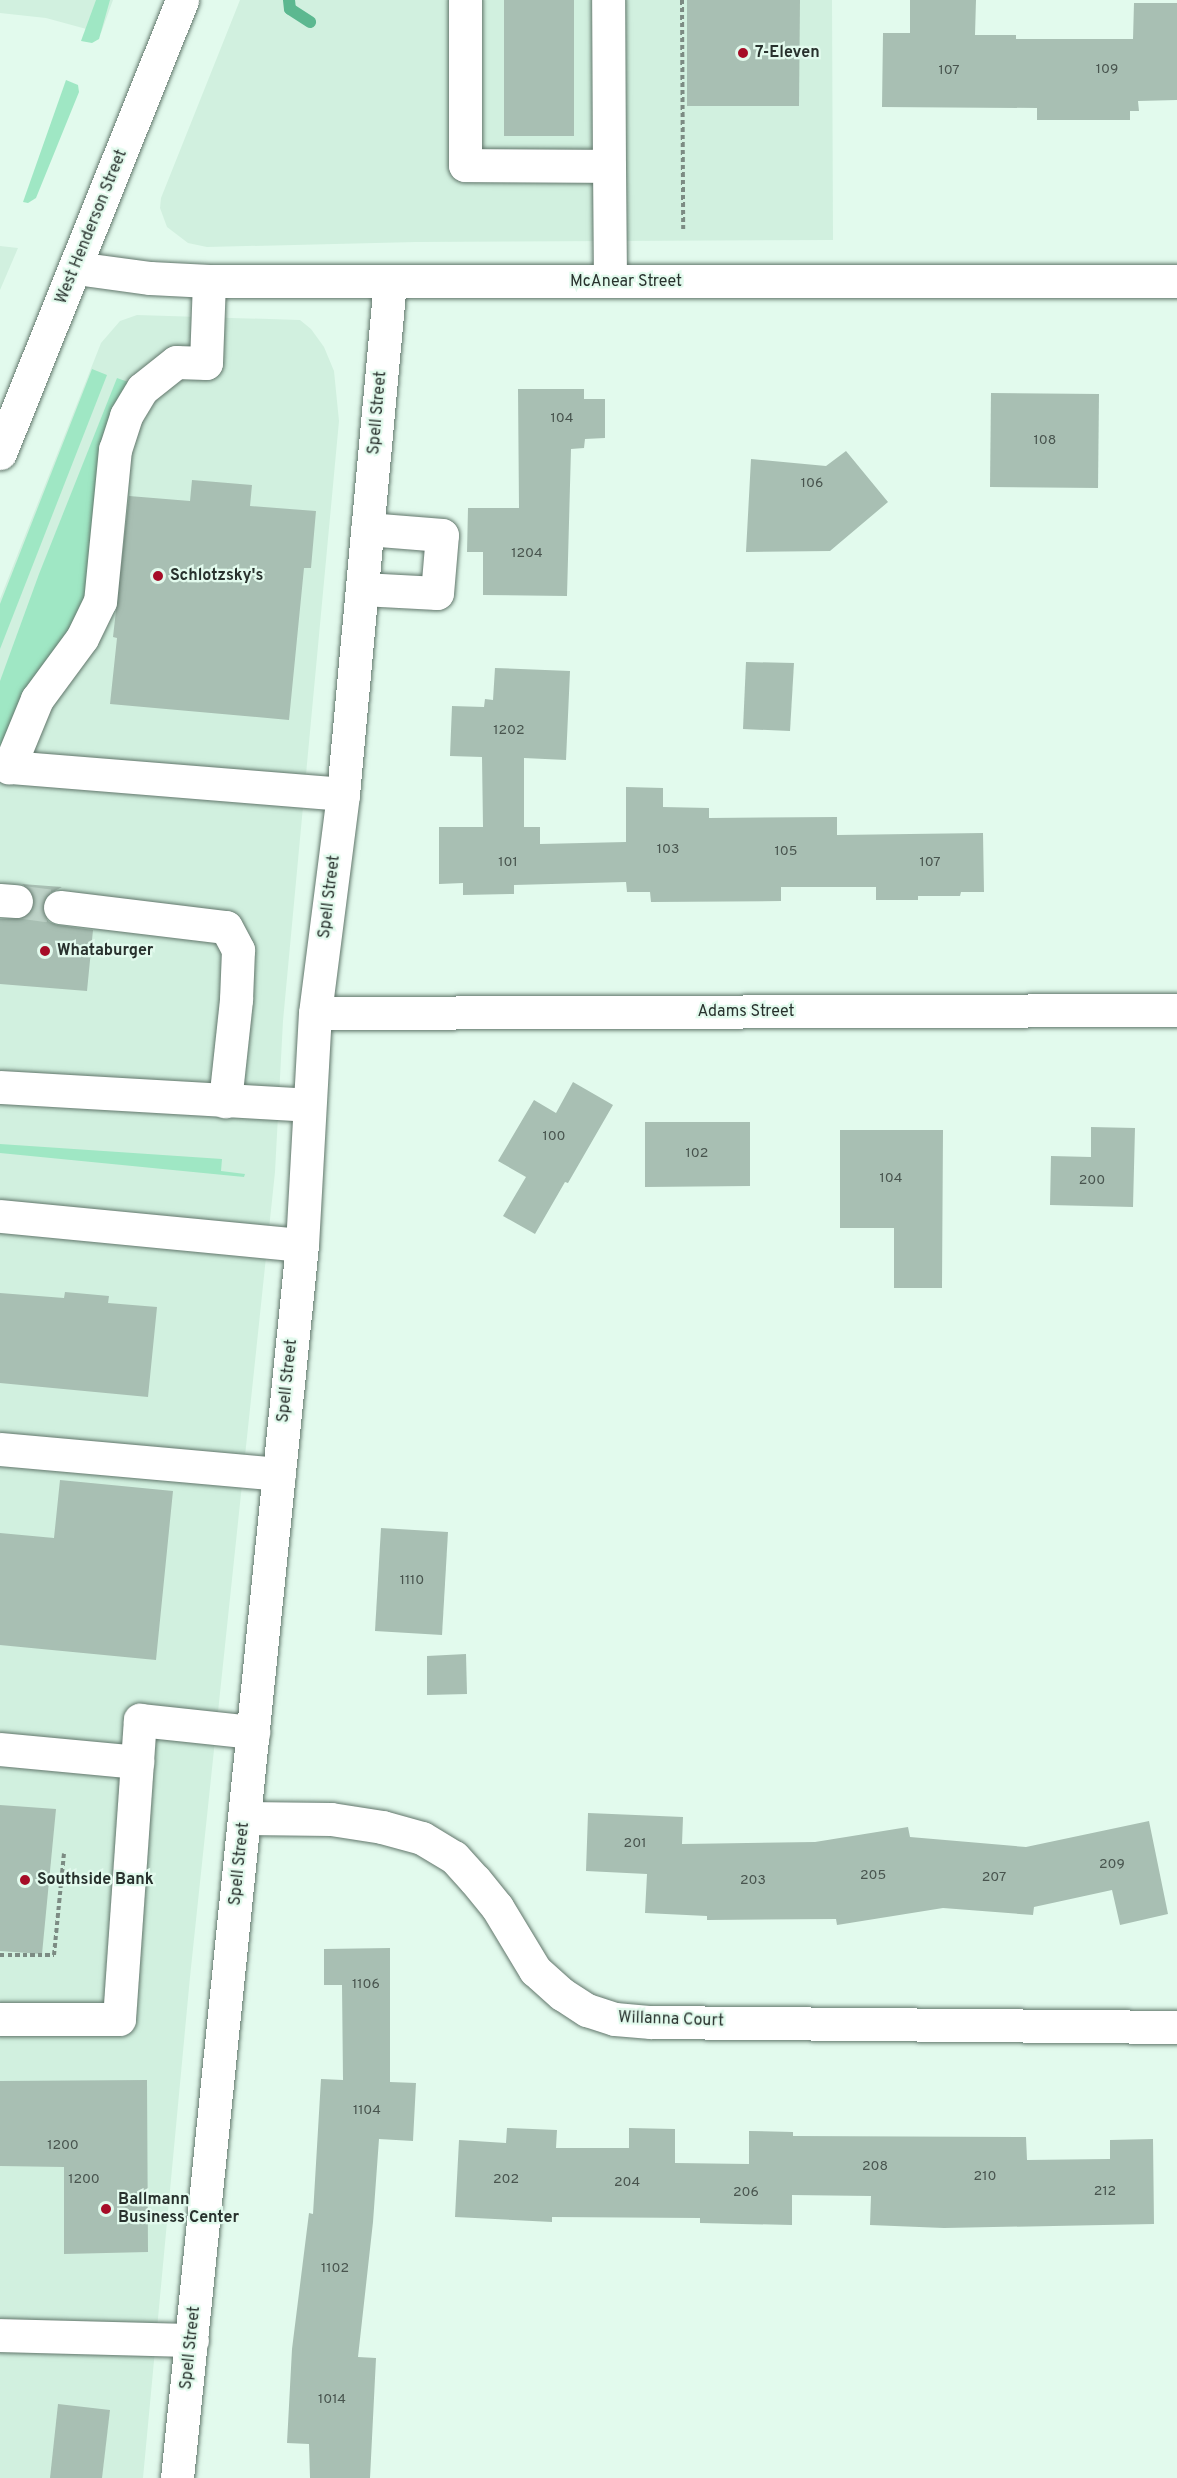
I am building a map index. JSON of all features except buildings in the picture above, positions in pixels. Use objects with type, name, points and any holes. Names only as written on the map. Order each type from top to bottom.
[{"type":"street","name":"West Henderson Street","points":[[0,453],[182,0]]},
{"type":"street","points":[[465,0],[465,165],[609,166]]},
{"type":"street","points":[[608,0],[610,281]]},
{"type":"street","name":"McAnear Street","points":[[76,268],[159,278],[209,281],[1177,281]]},
{"type":"street","points":[[209,281],[206,363],[176,362],[142,389],[126,416],[115,449],[100,601],[82,638],[37,699],[9,767],[344,794]]},
{"type":"street","name":"Spell Street","points":[[177,2478],[302,1245],[308,1105],[315,1013],[344,794],[390,282]]},
{"type":"street","points":[[362,589],[437,593],[442,535],[367,529]]},
{"type":"street","points":[[60,907],[226,927],[238,950],[236,1000],[225,1101]]},
{"type":"street","name":"Adams Street","points":[[315,1013],[1177,1010]]},
{"type":"street","points":[[0,1087],[308,1105]]},
{"type":"street","points":[[0,1216],[302,1245]]},
{"type":"street","points":[[0,1449],[279,1474]]},
{"type":"street","points":[[0,2019],[119,2019],[140,1720],[253,1732]]},
{"type":"street","points":[[0,1749],[137,1762]]},
{"type":"street","name":"Willanna Court","points":[[245,1818],[331,1819],[382,1827],[422,1838],[454,1857],[475,1880],[497,1907],[536,1970],[562,1994],[587,2010],[615,2019],[651,2022],[1177,2027]]},
{"type":"street","points":[[0,2335],[192,2340]]},
{"type":"path","points":[[682,0],[683,229]]},
{"type":"path","points":[[0,1955],[54,1955],[64,1853]]},
{"type":"shaded area","points":[[0,0],[113,0],[101,33],[46,18],[0,13]]},
{"type":"shaded area","points":[[240,0],[832,0],[833,240],[416,242],[207,247],[188,243],[167,227],[160,208],[161,198]]},
{"type":"shaded area","points":[[0,246],[18,248],[0,290]]},
{"type":"shaded area","points":[[137,315],[300,320],[311,329],[324,347],[334,371],[339,421],[283,1021],[275,1172],[190,1977],[143,2478],[0,2478],[0,599],[101,343],[120,321]]},
{"type":"green space","points":[[96,0],[110,0],[99,39],[92,43],[81,41]]},
{"type":"green space","points":[[66,80],[78,85],[79,92],[36,198],[28,203],[23,202]]},
{"type":"green space","points":[[92,369],[107,375],[0,649],[0,604]]},
{"type":"green space","points":[[117,378],[131,383],[90,597],[0,746],[0,681],[39,574]]},
{"type":"green space","points":[[0,1144],[222,1159],[221,1171],[245,1174],[244,1177],[0,1153]]},
{"type":"waterway","points":[[289,0],[290,9],[310,22]]},
{"type":"tunnel","points":[[16,901],[60,907]]},
{"type":"place","name":"7-Eleven","points":[[743,53]]},
{"type":"place","name":"Schlotzsky's","points":[[158,576]]},
{"type":"place","name":"Whataburger","points":[[45,951]]},
{"type":"place","name":"Southside Bank","points":[[25,1880]]},
{"type":"place","name":"Ballmann Business Center","points":[[106,2209]]}]
